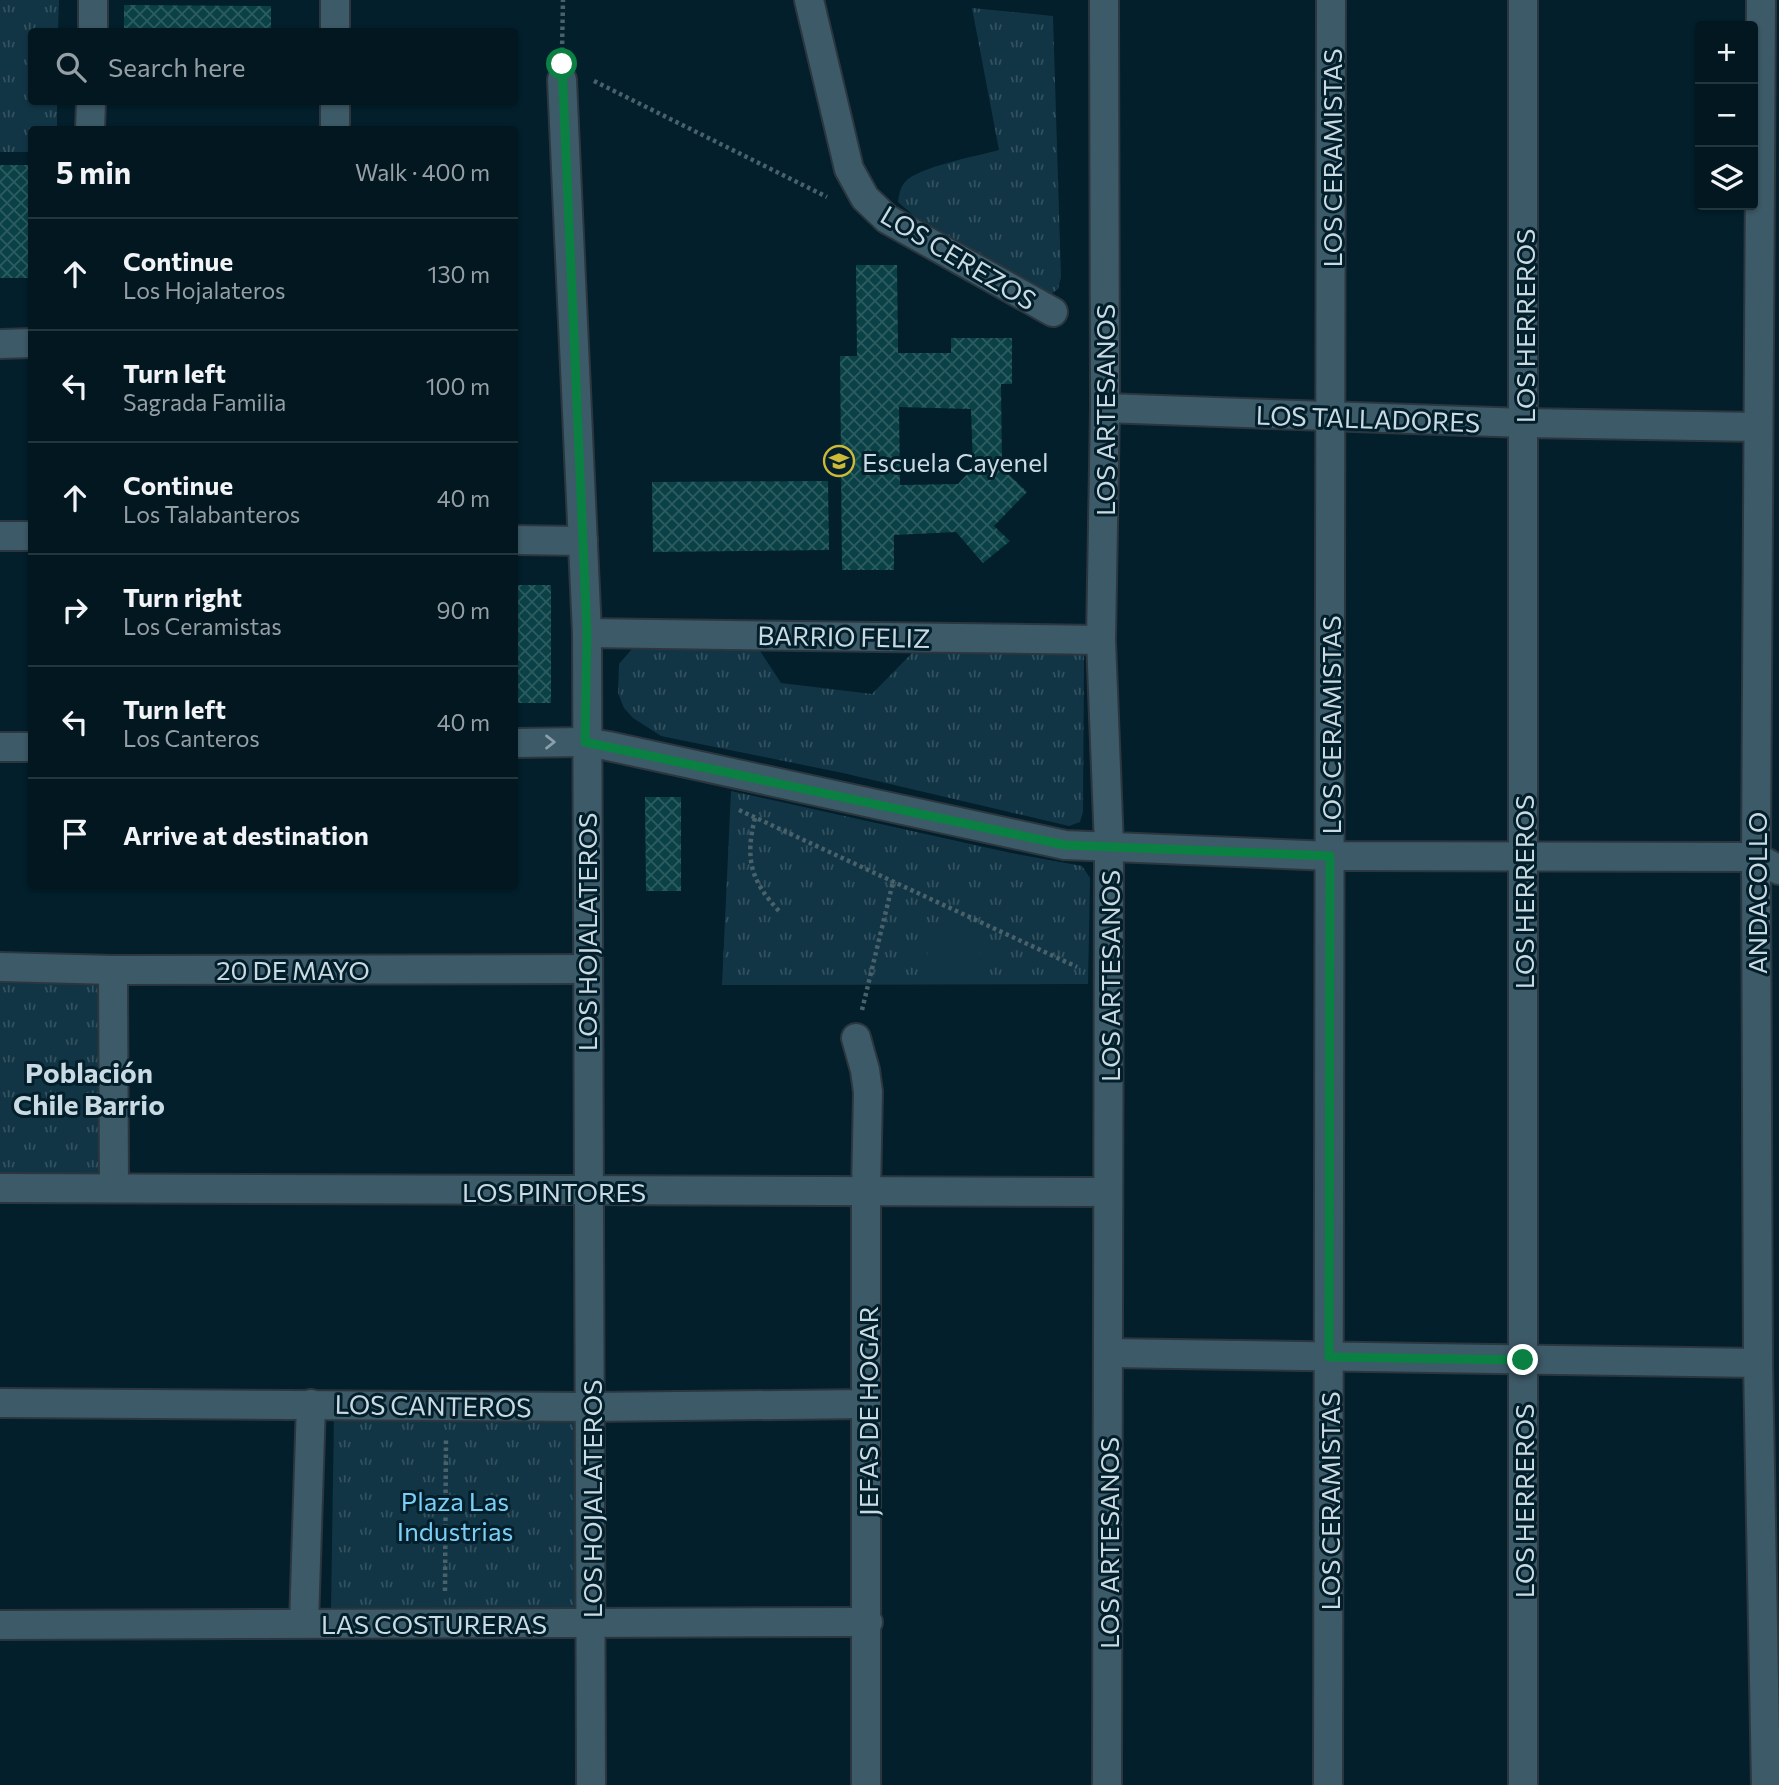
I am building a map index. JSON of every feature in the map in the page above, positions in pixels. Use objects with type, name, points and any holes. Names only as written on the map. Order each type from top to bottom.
[{"type":"street","points":[[93,0],[93,28]]},
{"type":"street","points":[[335,0],[335,28]]},
{"type":"street","name":"LOS CEREZOS","points":[[809,0],[849,169],[866,198],[887,219],[1053,312]]},
{"type":"street","name":"LOS ARTESANOS","points":[[1104,0],[1105,408],[1101,640],[1109,846],[1107,1785]]},
{"type":"street","name":"LOS CERAMISTAS","points":[[1328,1785],[1331,0]]},
{"type":"street","name":"LOS HERREROS","points":[[1523,0],[1523,1785]]},
{"type":"street","name":"ANDACOLLO","points":[[1761,0],[1758,427],[1767,863],[1758,1363],[1766,1785]]},
{"type":"street","name":"LOS HOJALATEROS","points":[[562,72],[587,633],[585,742],[591,1785]]},
{"type":"street","points":[[90,126],[91,105]]},
{"type":"street","points":[[335,105],[335,126]]},
{"type":"street","points":[[0,344],[28,343]]},
{"type":"street","name":"LOS TALLADORES","points":[[1105,408],[1524,424],[1758,427]]},
{"type":"street","points":[[0,536],[28,536]]},
{"type":"street","points":[[518,540],[583,541]]},
{"type":"street","name":"BARRIO FELIZ","points":[[587,633],[1101,640]]},
{"type":"street","points":[[518,743],[585,742],[1065,845],[1330,856],[1523,856],[1767,863]]},
{"type":"street","points":[[0,747],[28,747]]},
{"type":"street","name":"20 DE MAYO","points":[[0,967],[113,970],[586,969]]},
{"type":"street","points":[[113,970],[114,1188]]},
{"type":"street","name":"JEFAS DE HOGAR","points":[[856,1038],[868,1092],[866,1785]]},
{"type":"street","name":"LOS PINTORES","points":[[0,1188],[1108,1192]]},
{"type":"street","points":[[1108,1353],[1758,1363]]},
{"type":"street","name":"LOS CANTEROS","points":[[0,1403],[590,1407],[866,1404]]},
{"type":"street","points":[[304,1623],[311,1404]]},
{"type":"street","name":"LAS COSTURERAS","points":[[0,1625],[868,1622]]},
{"type":"path","points":[[563,0],[562,72],[828,197],[849,202],[866,198]]},
{"type":"path","points":[[735,808],[1109,982]]},
{"type":"path","points":[[755,818],[749,841],[753,875],[779,911]]},
{"type":"path","points":[[856,1038],[893,882]]},
{"type":"path","points":[[445,1624],[447,1406]]},
{"type":"green space","points":[[0,0],[59,0],[58,28],[28,28],[28,105],[57,105],[57,126],[28,126],[28,152],[0,152]]},
{"type":"green space","points":[[972,8],[1053,16],[1061,277],[1058,289],[1048,296],[914,216],[898,202],[902,187],[912,177],[935,167],[999,150]]},
{"type":"green space","points":[[632,649],[760,651],[781,683],[872,694],[912,653],[1084,655],[1083,812],[1080,822],[1069,826],[843,773],[661,736],[633,718],[624,708],[618,693],[619,664]]},
{"type":"green space","points":[[731,791],[1011,853],[1082,866],[1090,878],[1088,984],[722,985]]},
{"type":"green space","points":[[959,923],[969,927],[977,935],[981,950],[977,965],[969,973],[949,977],[939,973],[931,965],[927,945],[931,935],[939,927]]},
{"type":"green space","points":[[0,983],[102,984],[100,1177],[0,1176]]},
{"type":"green space","name":"Plaza Las Industrias","points":[[334,1416],[575,1419],[578,1611],[331,1612]]},
{"type":"building","points":[[124,5],[271,6],[271,28],[124,28]]},
{"type":"building","points":[[0,165],[28,165],[28,278],[0,278]]},
{"type":"building","points":[[856,265],[897,265],[898,353],[951,353],[951,338],[1012,338],[1012,384],[1001,384],[1002,468],[1027,492],[994,526],[1010,541],[983,563],[956,532],[894,535],[894,570],[842,570],[840,356],[857,356]],"holes":[[[899,407],[971,409],[973,468],[958,484],[900,485]]]},
{"type":"building","points":[[828,481],[829,550],[653,552],[652,482]]},
{"type":"building","points":[[518,585],[551,585],[551,703],[518,703]]},
{"type":"building","points":[[645,797],[681,797],[681,891],[646,891]]},
{"type":"place","name":"Escuela Cayenel","points":[[839,461]]},
{"type":"district","name":"Población Chile Barrio","points":[[89,1088]]},
{"type":"route","points":[[562,64],[587,633],[585,742],[1065,845],[1330,856],[1329,1357],[1523,1360]]}]
